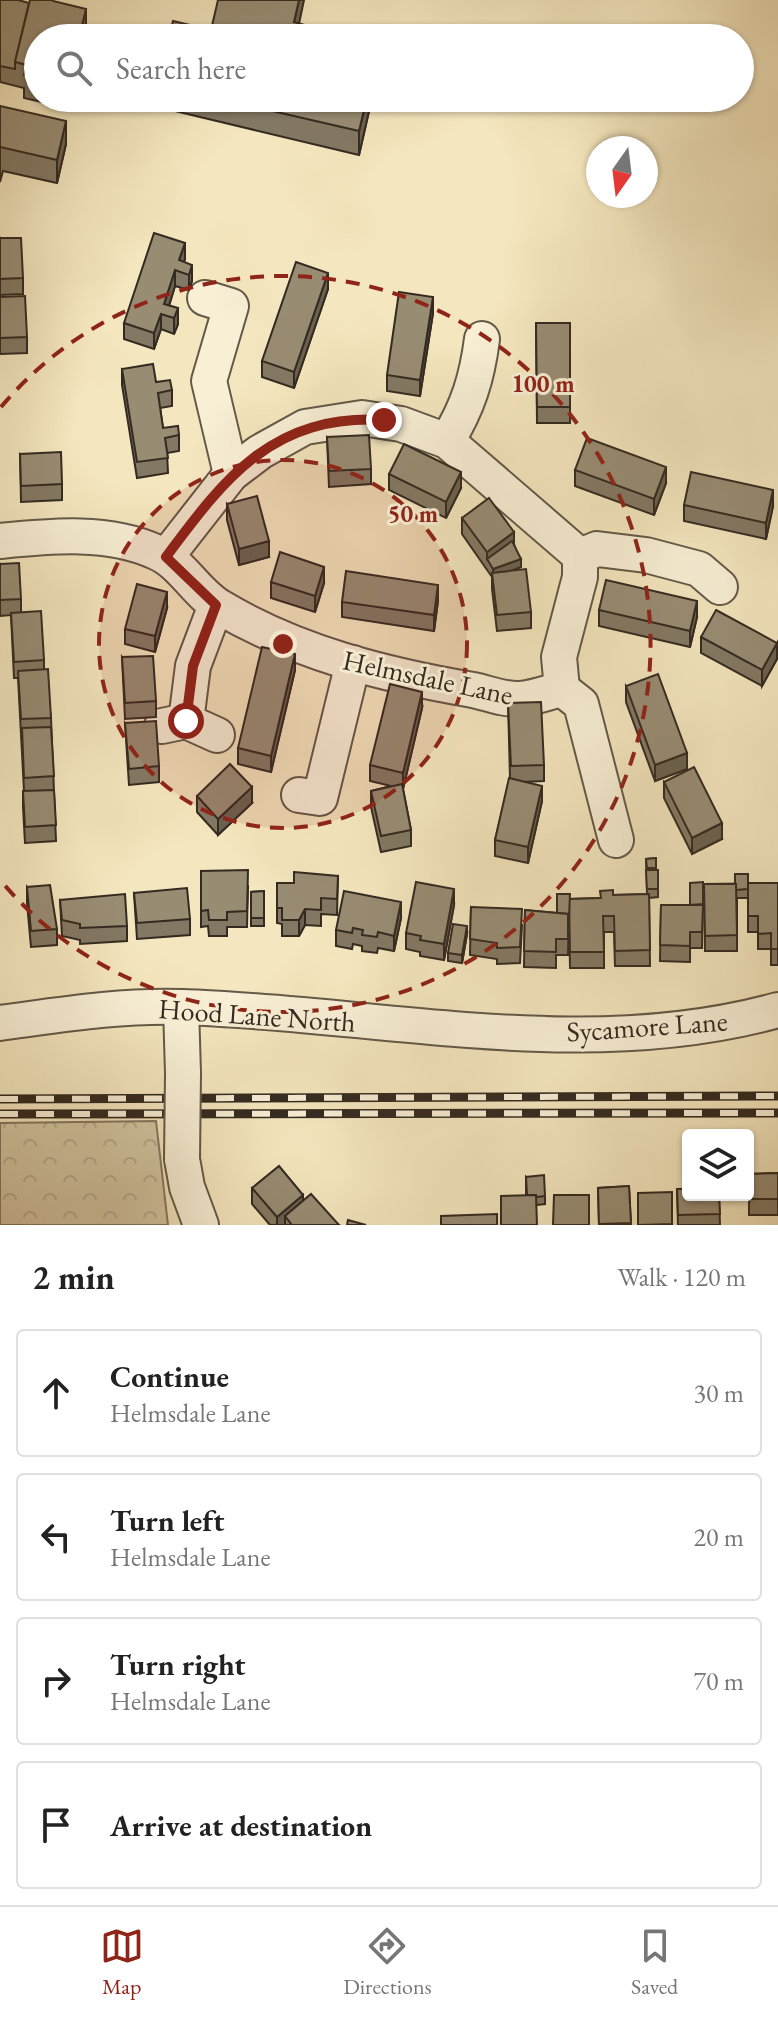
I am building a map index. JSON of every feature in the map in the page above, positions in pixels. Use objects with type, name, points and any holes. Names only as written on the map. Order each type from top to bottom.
[{"type":"street","points":[[205,298],[231,306],[209,381],[231,474]]},
{"type":"street","points":[[447,441],[465,411],[476,382],[482,339]]},
{"type":"street","points":[[166,557],[231,474],[276,443],[323,422],[384,420],[447,441],[580,556],[580,577],[559,657],[562,689],[581,704],[616,840]]},
{"type":"street","name":"Helmsdale Lane","points":[[0,541],[87,537],[130,543],[166,557],[216,605],[261,630],[353,663],[504,698],[520,699],[562,689]]},
{"type":"street","points":[[580,556],[597,549],[646,555],[699,569],[720,587]]},
{"type":"street","points":[[216,605],[174,724],[217,735]]},
{"type":"street","points":[[299,795],[320,798],[353,663]]},
{"type":"street","points":[[181,1007],[182,1159],[190,1198],[201,1225]]},
{"type":"street","name":"Hood Lane North","points":[[0,1023],[114,1008],[181,1007],[514,1032]]},
{"type":"street","name":"Sycamore Lane","points":[[514,1032],[647,1031],[705,1026],[778,1010]]},
{"type":"green space","points":[[156,1121],[168,1225],[0,1225],[0,1123]]},
{"type":"building","points":[[0,0],[29,3],[15,69],[0,66]]},
{"type":"building","points":[[30,0],[53,0],[86,9],[82,24],[24,24]]},
{"type":"building","points":[[218,0],[299,0],[294,22],[301,24],[212,24]]},
{"type":"building","points":[[24,25],[24,64],[15,62]]},
{"type":"building","points":[[0,106],[66,121],[57,160],[0,147]]},
{"type":"building","points":[[277,112],[364,112],[359,131]]},
{"type":"building","points":[[154,233],[185,243],[179,260],[192,265],[189,275],[175,270],[164,304],[178,308],[174,318],[161,314],[154,333],[124,323]]},
{"type":"building","points":[[0,238],[21,238],[23,278],[0,279]]},
{"type":"building","points":[[296,262],[328,273],[294,372],[262,361]]},
{"type":"building","points":[[399,292],[433,297],[420,380],[387,375]]},
{"type":"building","points":[[25,296],[27,337],[0,338],[0,297]]},
{"type":"building","points":[[536,323],[570,323],[570,407],[537,407]]},
{"type":"building","points":[[153,364],[156,382],[170,380],[172,390],[158,393],[163,428],[178,426],[179,435],[165,438],[168,458],[137,462],[122,369]]},
{"type":"building","points":[[369,435],[371,469],[329,471],[327,437]]},
{"type":"building","points":[[587,438],[666,467],[654,499],[575,470]]},
{"type":"building","points":[[404,444],[461,472],[446,502],[389,474]]},
{"type":"building","points":[[61,452],[62,484],[21,486],[20,454]]},
{"type":"building","points":[[691,472],[773,490],[766,523],[684,505]]},
{"type":"building","points":[[257,496],[269,541],[239,549],[227,504]]},
{"type":"building","points":[[489,498],[514,532],[487,552],[462,518]]},
{"type":"building","points":[[512,541],[521,559],[493,569],[487,559]]},
{"type":"building","points":[[280,552],[324,567],[315,596],[271,582]]},
{"type":"building","points":[[19,563],[21,599],[0,600],[0,564]]},
{"type":"building","points":[[526,569],[531,612],[497,615],[492,573]]},
{"type":"building","points":[[346,571],[438,585],[434,615],[342,602]]},
{"type":"building","points":[[606,580],[697,601],[690,631],[599,610]]},
{"type":"building","points":[[137,584],[167,592],[155,636],[125,629]]},
{"type":"building","points":[[716,610],[777,643],[762,670],[701,637]]},
{"type":"building","points":[[41,611],[44,660],[14,662],[11,613]]},
{"type":"building","points":[[262,647],[295,654],[271,756],[238,748]]},
{"type":"building","points":[[153,656],[156,701],[125,703],[122,657]]},
{"type":"building","points":[[48,669],[51,718],[21,719],[18,671]]},
{"type":"building","points":[[658,674],[687,753],[655,765],[626,686]]},
{"type":"building","points":[[390,684],[422,692],[403,773],[370,765]]},
{"type":"building","points":[[541,702],[544,765],[511,766],[508,703]]},
{"type":"building","points":[[156,721],[159,766],[129,769],[125,723]]},
{"type":"building","points":[[51,727],[54,776],[24,778],[22,728]]},
{"type":"building","points":[[230,764],[252,787],[218,819],[197,796]]},
{"type":"building","points":[[694,767],[722,823],[692,838],[664,782]]},
{"type":"building","points":[[509,778],[542,786],[528,847],[495,840]]},
{"type":"building","points":[[402,784],[411,830],[381,836],[371,791]]},
{"type":"building","points":[[54,790],[56,825],[25,827],[23,791]]},
{"type":"building","points":[[656,858],[656,868],[647,868],[646,859]]},
{"type":"building","points":[[248,870],[247,911],[227,912],[227,920],[209,920],[208,910],[201,911],[201,871]]},
{"type":"building","points":[[646,870],[658,870],[658,889],[647,889]]},
{"type":"building","points":[[294,872],[338,876],[337,899],[321,898],[321,910],[305,909],[299,920],[282,920],[282,908],[277,908],[277,883],[294,883]]},
{"type":"building","points":[[735,874],[748,874],[748,889],[736,890]]},
{"type":"building","points":[[416,882],[454,889],[444,944],[420,940],[421,936],[406,933]]},
{"type":"building","points":[[703,882],[703,904],[690,905],[690,883]]},
{"type":"building","points":[[748,883],[778,883],[778,949],[771,949],[771,933],[758,934],[758,916],[748,916]]},
{"type":"building","points":[[704,884],[736,884],[737,935],[705,936]]},
{"type":"building","points":[[50,885],[57,929],[31,931],[27,887]]},
{"type":"building","points":[[187,888],[190,919],[137,923],[134,893]]},
{"type":"building","points":[[613,890],[613,895],[649,894],[650,950],[615,951],[614,916],[603,916],[604,952],[570,952],[569,899],[601,898],[600,891]]},
{"type":"building","points":[[264,891],[264,918],[251,918],[251,892]]},
{"type":"building","points":[[344,891],[401,902],[394,936],[378,932],[377,937],[362,935],[363,930],[353,928],[352,933],[336,930]]},
{"type":"building","points":[[125,894],[127,926],[80,928],[80,924],[62,920],[60,900]]},
{"type":"building","points":[[557,894],[570,894],[569,917],[568,914],[557,913]]},
{"type":"building","points":[[661,905],[703,905],[702,932],[690,932],[690,946],[660,945]]},
{"type":"building","points":[[471,907],[522,909],[520,947],[497,948],[497,943],[470,939]]},
{"type":"building","points":[[525,910],[568,914],[568,939],[556,939],[556,952],[524,951]]},
{"type":"building","points":[[453,924],[467,926],[462,955],[448,953]]},
{"type":"building","points":[[279,1166],[303,1195],[277,1217],[252,1188]]},
{"type":"building","points":[[778,1173],[778,1199],[754,1199],[754,1174]]},
{"type":"building","points":[[544,1175],[545,1196],[527,1195],[526,1177]]},
{"type":"building","points":[[629,1186],[631,1223],[599,1224],[598,1188]]},
{"type":"building","points":[[677,1189],[682,1189],[682,1201],[719,1201],[720,1214],[678,1215]]},
{"type":"building","points":[[672,1192],[672,1224],[638,1225],[638,1193]]},
{"type":"building","points":[[311,1194],[339,1225],[292,1225],[285,1216]]},
{"type":"building","points":[[536,1195],[537,1225],[501,1225],[501,1196]]},
{"type":"building","points":[[554,1195],[589,1195],[589,1225],[553,1225]]},
{"type":"building","points":[[497,1214],[497,1225],[441,1225],[441,1216]]},
{"type":"building","points":[[348,1220],[366,1225],[347,1225]]},
{"type":"railway","points":[[0,1099],[778,1096]]},
{"type":"railway","points":[[0,1114],[778,1113]]},
{"type":"route","points":[[186,721],[193,666],[216,605],[166,557],[231,474],[260,452],[305,427],[323,422],[362,418],[384,420]]}]
